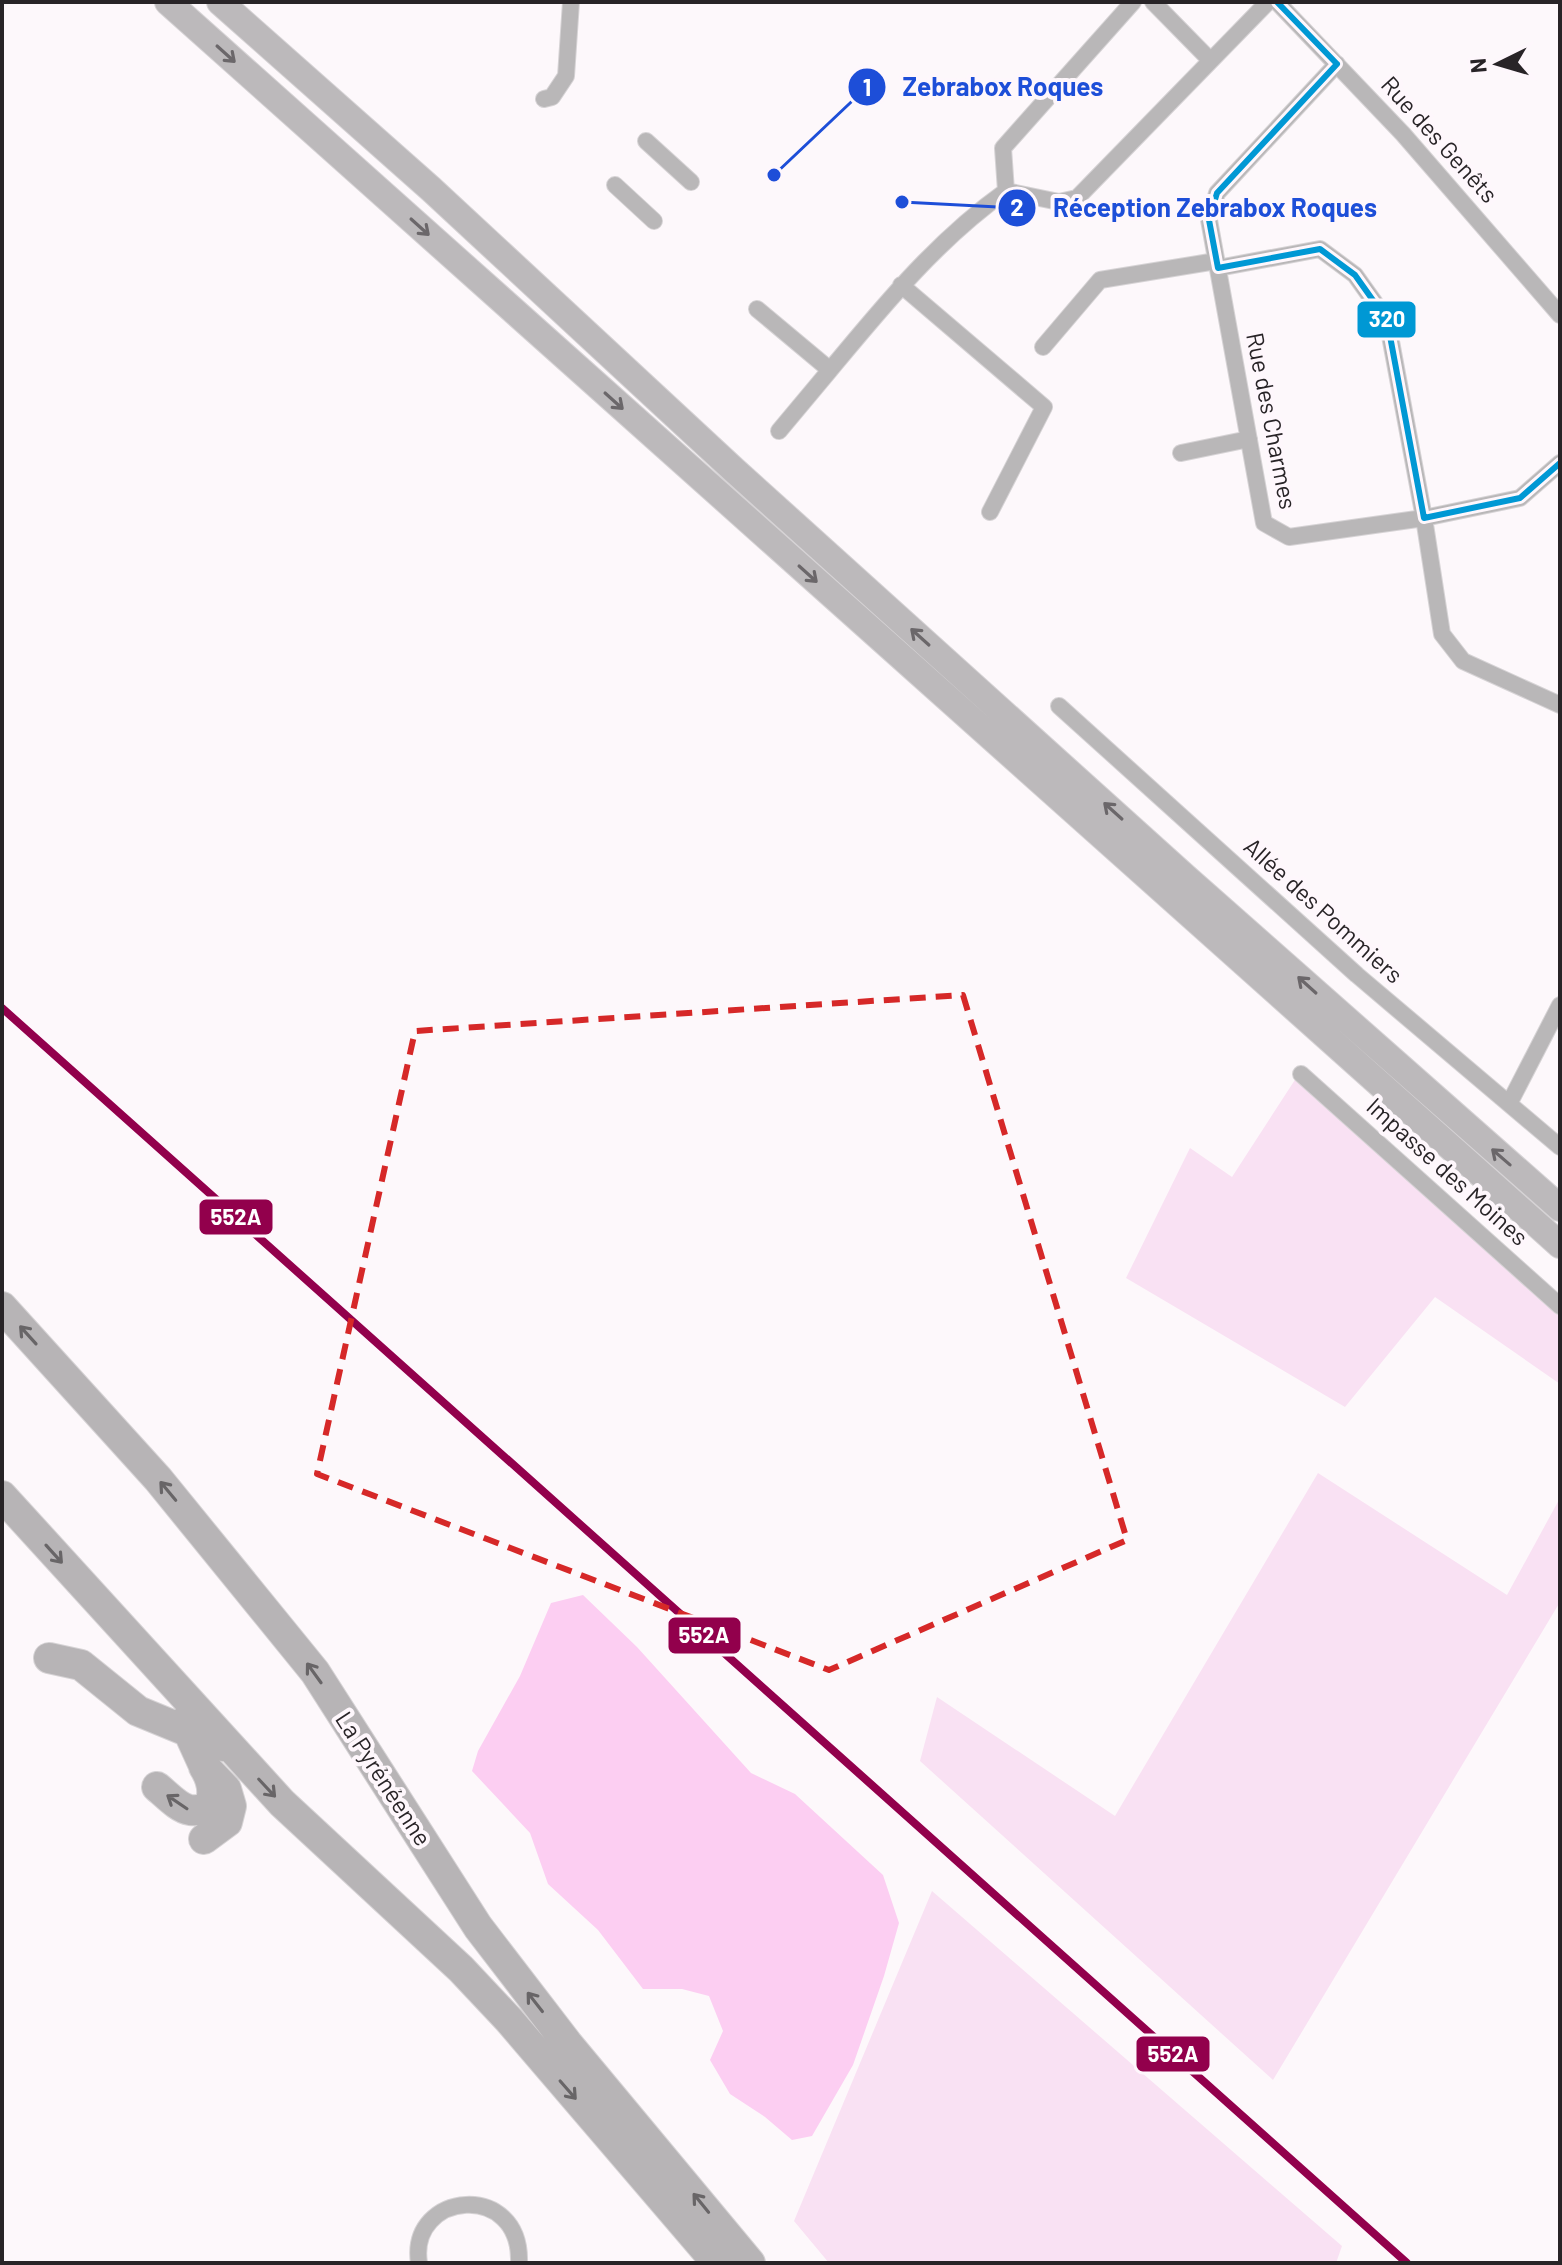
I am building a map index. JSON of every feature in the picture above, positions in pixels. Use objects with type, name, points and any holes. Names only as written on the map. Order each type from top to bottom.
[{"type":"highway","name":"La Pyrénéenne","points":[[2,1307],[158,1479],[315,1672],[478,1927],[567,2043],[750,2263]]},
{"type":"highway","points":[[2,1496],[282,1803],[461,1969],[509,2020],[717,2263]]},
{"type":"highway","points":[[49,1658],[81,1665],[204,1766],[226,1789],[231,1806],[227,1822],[204,1839]]},
{"type":"highway","points":[[157,1787],[180,1806],[190,1810],[209,1804],[214,1792],[212,1779],[159,1670]]},
{"type":"highway","points":[[138,1711],[233,1750]]},
{"type":"main road","points":[[168,2],[1560,1245]]},
{"type":"main road","points":[[220,2],[431,189],[746,481],[1101,801],[1560,1208]]},
{"type":"street","points":[[544,99],[552,97],[566,76],[571,2]]},
{"type":"street","points":[[1006,191],[1003,148],[1133,2]]},
{"type":"street","points":[[1153,2],[1210,60]]},
{"type":"street","points":[[779,431],[901,285],[968,218],[1006,191],[1059,202],[1077,198],[1268,2]]},
{"type":"street","name":"Rue des Genêts","points":[[1277,2],[1403,134],[1560,315]]},
{"type":"street","name":"Rue des Charmes","points":[[1337,64],[1217,193],[1209,220],[1264,523],[1289,537],[1424,518],[1520,498],[1560,463]]},
{"type":"street","points":[[646,141],[691,182]]},
{"type":"street","points":[[615,185],[654,221]]},
{"type":"street","points":[[1043,347],[1100,280],[1320,249],[1355,275],[1387,320],[1442,634],[1463,661],[1560,705]]},
{"type":"street","points":[[901,285],[1044,407],[990,512]]},
{"type":"street","points":[[757,309],[830,370]]},
{"type":"street","points":[[1181,453],[1249,439]]},
{"type":"street","name":"Allée des Pommiers","points":[[1059,706],[1357,975],[1560,1147]]},
{"type":"street","points":[[1510,1102],[1560,1005]]},
{"type":"street","name":"Impasse des Moines","points":[[1301,1074],[1560,1306]]},
{"type":"street","points":[[419,2263],[419,2243],[434,2218],[458,2205],[476,2204],[506,2219],[520,2247],[519,2263]]},
{"type":"highlighted area","points":[[963,995],[1127,1540],[829,1670],[317,1474],[415,1031]]},
{"type":"shaded area","points":[[1302,1069],[1560,1304],[1560,1384],[1435,1297],[1345,1407],[1126,1278],[1190,1148],[1232,1177]]},
{"type":"shaded area","points":[[1318,1473],[1507,1595],[1560,1498],[1560,1602],[1273,2080],[920,1761],[937,1697],[1115,1816]]},
{"type":"shaded area","points":[[583,1595],[637,1647],[751,1773],[795,1794],[883,1875],[899,1923],[853,2065],[812,2136],[792,2140],[730,2094],[710,2060],[723,2031],[709,1996],[682,1989],[643,1989],[598,1930],[548,1884],[530,1833],[472,1771],[478,1751],[520,1676],[551,1603]]},
{"type":"shaded area","points":[[932,1891],[1342,2246],[1336,2263],[829,2263],[794,2221]]},
{"type":"transit line","name":"320","points":[[1277,2],[1337,64]]},
{"type":"transit line","name":"320","points":[[1218,268],[1209,220],[1217,193],[1337,64]]},
{"type":"transit line","name":"320","points":[[1218,268],[1320,249],[1355,275],[1387,320],[1424,518]]},
{"type":"transit line","name":"320","points":[[1424,518],[1520,498],[1560,463]]},
{"type":"transit line","name":"552A","points":[[2,1008],[1407,2263]]},
{"type":"place","name":"Zebrabox Roques","points":[[774,175]]},
{"type":"place","name":"Réception Zebrabox Roques","points":[[902,202]]}]
